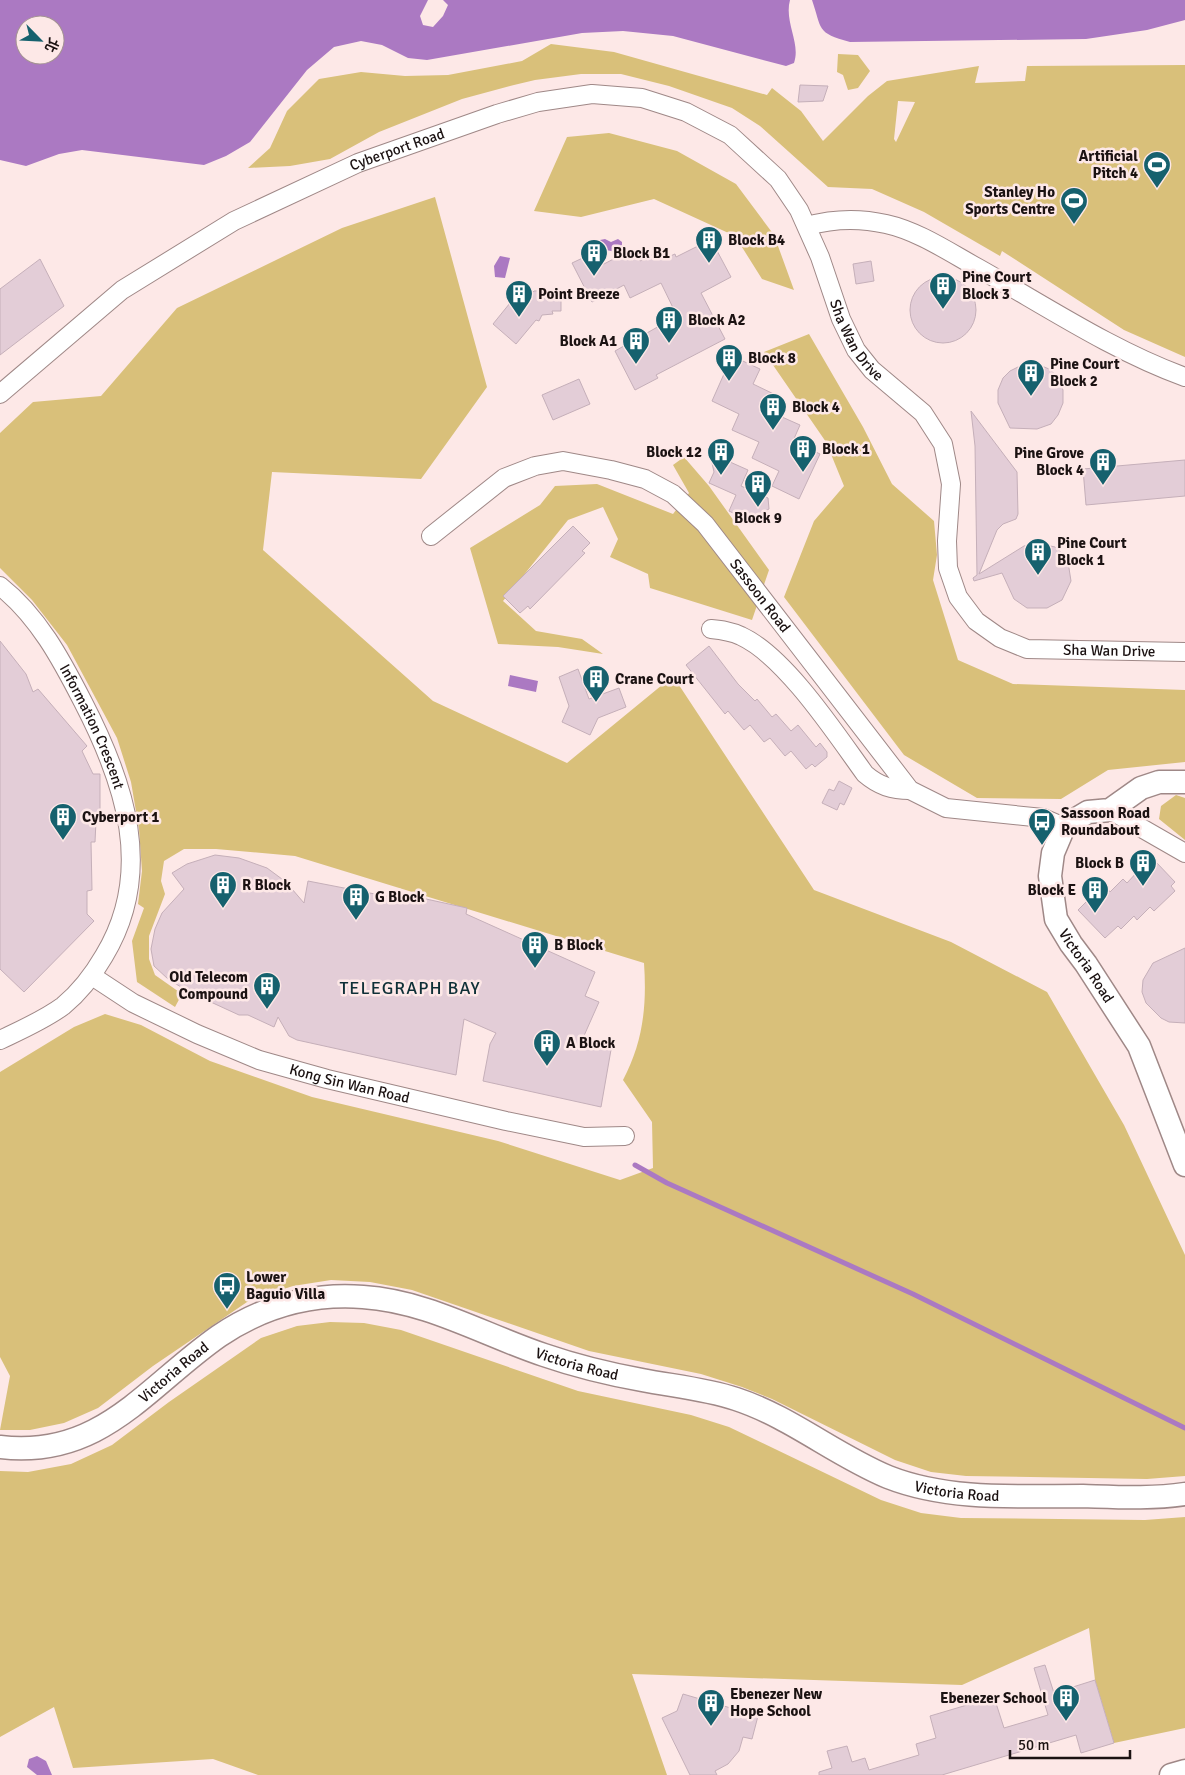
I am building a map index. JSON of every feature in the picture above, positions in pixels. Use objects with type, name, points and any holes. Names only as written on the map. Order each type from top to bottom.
[{"type":"main road","points":[[1064,827],[1088,812],[1110,810],[1141,788],[1159,782],[1185,782]]},
{"type":"main road","name":"Victoria Road","points":[[1064,827],[1053,853],[1050,876],[1056,919],[1139,1046],[1185,1165]]},
{"type":"main road","name":"Victoria Road","points":[[0,1447],[50,1446],[84,1437],[115,1420],[202,1349],[248,1319],[298,1301],[333,1296],[353,1296],[376,1298],[418,1307],[525,1349],[597,1371],[731,1398],[784,1420],[884,1475],[918,1487],[947,1492],[1002,1495],[1150,1497],[1185,1494]]},
{"type":"main road","points":[[1171,1775],[1185,1771]]},
{"type":"street","name":"Cyberport Road","points":[[0,394],[32,364],[122,290],[234,221],[358,163],[497,114],[538,102],[574,95],[609,94],[642,98],[672,106],[702,119],[730,135],[778,180],[807,226]]},
{"type":"street","points":[[807,226],[848,219],[886,224],[927,240],[1114,344],[1152,364],[1185,377]]},
{"type":"street","name":"Sha Wan Drive","points":[[807,226],[841,319],[856,350],[872,370],[923,413],[943,444],[951,484],[947,541],[948,568],[958,597],[976,621],[1000,638],[1027,649],[1185,652]]},
{"type":"street","name":"Sassoon Road","points":[[431,536],[504,478],[548,463],[585,464],[645,479],[687,504],[705,524],[910,790],[946,808],[1043,818],[1064,827]]},
{"type":"street","name":"Information Crescent","points":[[0,586],[18,600],[39,625],[72,680],[106,746],[125,804],[132,867],[127,904],[110,946],[92,976],[63,1005],[21,1031],[0,1040]]},
{"type":"street","points":[[711,629],[741,636],[771,658],[810,699],[865,774],[890,789],[910,790]]},
{"type":"street","points":[[1110,810],[1185,853]]},
{"type":"street","name":"Kong Sin Wan Road","points":[[92,976],[133,1003],[197,1034],[259,1060],[326,1079],[506,1121],[584,1137],[625,1136]]},
{"type":"shaded area","points":[[0,0],[428,0],[420,16],[423,25],[433,27],[443,16],[448,5],[443,0],[790,0],[789,16],[796,55],[794,63],[786,66],[673,36],[623,31],[582,33],[427,60],[408,58],[382,45],[361,41],[334,47],[307,70],[250,142],[226,156],[204,165],[82,150],[59,154],[26,166],[0,160]]},
{"type":"shaded area","points":[[812,0],[1185,0],[1185,20],[1147,30],[1086,39],[850,42],[831,36],[822,28]]},
{"type":"shaded area","name":"Stanley Ho Sports Centre","points":[[551,44],[614,52],[767,95],[772,88],[801,111],[823,141],[868,96],[887,81],[979,66],[975,83],[1025,81],[1027,66],[1185,65],[1185,357],[1124,330],[1002,251],[1000,256],[924,212],[872,189],[828,187],[760,126],[732,108],[669,86],[621,74],[581,74],[535,80],[514,85],[462,99],[379,132],[330,159],[290,166],[248,168],[270,148],[287,111],[319,79],[361,72],[405,76],[448,75],[522,61]],"holes":[[[898,101],[915,102],[896,142],[894,139]]]},
{"type":"shaded area","points":[[838,54],[858,55],[870,71],[858,88],[848,90],[843,75],[837,72]]},
{"type":"shaded area","points":[[609,133],[677,151],[736,184],[774,235],[794,290],[762,279],[735,236],[654,199],[581,217],[534,211],[567,137]]},
{"type":"shaded area","points":[[435,197],[487,387],[421,479],[272,472],[263,550],[433,701],[567,763],[673,676],[814,890],[951,942],[1047,992],[1124,1125],[1185,1255],[1185,1476],[1147,1479],[966,1476],[931,1472],[895,1460],[772,1399],[742,1387],[701,1374],[589,1351],[412,1290],[370,1282],[331,1280],[293,1286],[250,1300],[153,1366],[98,1408],[64,1423],[30,1430],[0,1430],[10,1376],[0,1357],[0,1072],[74,1027],[105,1014],[141,1025],[210,1061],[312,1097],[498,1141],[620,1180],[653,1168],[652,1122],[623,1080],[635,1052],[642,1023],[645,994],[644,963],[295,856],[216,849],[184,849],[164,861],[161,881],[165,894],[149,936],[149,959],[155,975],[182,994],[175,1007],[137,982],[132,941],[144,908],[138,904],[142,871],[139,829],[131,782],[117,738],[67,645],[32,600],[0,568],[0,433],[33,402],[101,396],[177,308],[342,228]]},
{"type":"shaded area","points":[[605,239],[611,242],[618,239],[622,242],[622,246],[616,252],[601,249],[600,240]]},
{"type":"shaded area","points":[[500,256],[510,258],[505,278],[495,277],[494,266]]},
{"type":"shaded area","points":[[809,334],[863,427],[892,484],[934,521],[937,555],[933,580],[958,660],[1013,684],[1185,690],[1185,762],[1108,770],[1061,799],[977,798],[904,755],[784,597],[814,521],[844,486],[826,442],[764,352]]},
{"type":"shaded area","points":[[684,457],[709,486],[769,570],[752,620],[650,588],[648,574],[610,557],[618,539],[603,507],[568,520],[503,601],[536,631],[582,639],[603,654],[558,647],[498,644],[470,548],[540,505],[555,486],[597,484],[673,514],[689,493],[673,465]]},
{"type":"shaded area","points":[[510,675],[538,681],[536,692],[508,686]]},
{"type":"shaded area","points":[[1176,795],[1185,798],[1185,840],[1159,819],[1161,806]]},
{"type":"shaded area","points":[[330,1322],[364,1323],[401,1330],[578,1391],[691,1415],[729,1427],[881,1500],[921,1513],[961,1518],[1145,1520],[1185,1517],[1185,1728],[1114,1743],[1095,1680],[1089,1628],[962,1685],[632,1674],[667,1775],[258,1775],[213,1759],[73,1768],[54,1707],[0,1737],[0,1471],[28,1472],[71,1464],[112,1445],[169,1402],[261,1338],[297,1326]]},
{"type":"shaded area","points":[[37,1756],[46,1761],[52,1775],[37,1775],[27,1767],[29,1759]]},
{"type":"building","points":[[800,85],[828,86],[823,101],[798,102]]},
{"type":"building","points":[[704,243],[708,250],[715,247],[731,277],[701,293],[725,339],[656,375],[658,378],[635,390],[615,351],[677,316],[661,283],[630,298],[624,285],[592,302],[572,263],[589,255],[593,263],[599,260],[602,265],[627,252],[631,260],[638,256],[640,261],[664,249],[668,257],[675,254],[676,257]]},
{"type":"building","points":[[40,259],[64,306],[0,355],[0,289]]},
{"type":"building","points":[[871,261],[874,281],[856,284],[853,264]]},
{"type":"building","name":"Pine Court Block 3","points":[[943,277],[956,279],[971,292],[974,297],[976,310],[974,323],[961,338],[956,341],[943,343],[930,341],[915,328],[912,323],[910,310],[912,297],[925,282],[930,279]]},
{"type":"building","name":"Point Breeze","points":[[561,290],[561,311],[552,311],[553,314],[542,315],[539,321],[536,320],[516,344],[493,324],[510,303],[512,292],[521,291],[528,297],[534,291]]},
{"type":"building","points":[[732,356],[760,369],[753,384],[780,397],[773,413],[800,425],[793,441],[820,454],[799,499],[772,486],[779,471],[752,458],[759,442],[732,430],[739,414],[712,401]]},
{"type":"building","name":"Pine Court Block 2","points":[[1024,364],[1037,364],[1049,369],[1056,375],[1063,390],[1063,403],[1058,415],[1051,424],[1037,429],[1010,428],[998,403],[998,390],[1003,378],[1010,371]]},
{"type":"building","points":[[579,379],[590,404],[553,420],[542,395]]},
{"type":"building","points":[[971,411],[1017,472],[1018,514],[1016,519],[1003,524],[997,530],[979,574],[1024,546],[1037,543],[1055,547],[1068,562],[1071,581],[1062,600],[1047,608],[1027,608],[1014,599],[1002,573],[974,581],[973,578],[977,575],[975,446]]},
{"type":"building","points":[[721,458],[748,470],[741,486],[768,498],[769,509],[761,513],[756,524],[729,511],[736,495],[709,483],[714,472],[712,463]]},
{"type":"building","points":[[1185,460],[1185,496],[1086,505],[1083,469]]},
{"type":"building","points":[[573,526],[590,543],[582,551],[585,553],[530,609],[528,606],[520,613],[503,596]]},
{"type":"building","name":"Cyberport 1","points":[[0,641],[26,674],[33,692],[38,689],[87,746],[82,751],[93,774],[100,774],[100,821],[96,821],[95,842],[91,842],[92,890],[87,891],[87,914],[94,921],[24,992],[0,969]]},
{"type":"building","points":[[709,646],[738,684],[755,701],[757,699],[772,717],[776,714],[791,731],[798,725],[816,747],[820,743],[827,752],[827,757],[815,767],[812,764],[806,769],[791,751],[785,756],[770,738],[764,742],[750,725],[744,730],[728,711],[725,714],[686,665]]},
{"type":"building","name":"Crane Court","points":[[578,669],[589,699],[619,688],[626,707],[598,718],[590,735],[562,722],[569,706],[559,677]]},
{"type":"building","points":[[839,781],[852,788],[844,805],[840,803],[837,810],[822,803],[829,789],[834,791]]},
{"type":"building","points":[[215,855],[239,858],[267,868],[286,882],[304,903],[308,881],[416,902],[417,897],[467,908],[466,914],[595,972],[585,996],[599,1002],[583,1038],[612,1044],[601,1107],[483,1081],[490,1044],[496,1033],[464,1019],[456,1075],[297,1040],[289,1036],[278,1017],[274,1027],[248,1015],[239,1015],[189,992],[168,979],[154,966],[151,949],[155,929],[162,913],[184,889],[172,873],[187,864]]},
{"type":"building","points":[[1156,862],[1175,882],[1171,886],[1175,891],[1154,911],[1150,907],[1137,920],[1134,916],[1121,929],[1118,926],[1105,938],[1078,910],[1091,897],[1094,900],[1107,888],[1110,892],[1123,879],[1127,883],[1139,870],[1143,874]]},
{"type":"building","points":[[1185,948],[1185,1023],[1169,1022],[1161,1018],[1146,1003],[1142,992],[1143,980],[1153,963]]},
{"type":"building","name":"Ebenezer School","points":[[1045,1665],[1054,1693],[1095,1680],[1114,1743],[1081,1753],[1076,1735],[942,1775],[819,1775],[819,1772],[832,1768],[827,1751],[847,1746],[852,1762],[865,1758],[869,1770],[919,1755],[916,1744],[936,1738],[930,1716],[994,1697],[1004,1728],[1048,1715],[1034,1668]]},
{"type":"building","name":"Ebenezer New Hope School","points":[[683,1694],[758,1716],[752,1739],[743,1737],[739,1751],[728,1764],[715,1771],[717,1775],[690,1775],[662,1718],[677,1711]]},
{"type":"waterway","points":[[635,1165],[667,1183],[913,1294],[1185,1428]]},
{"type":"place","name":"Artificial Pitch 4","points":[[1157,189]]},
{"type":"place","name":"Stanley Ho Sports Centre","points":[[1074,225]]},
{"type":"place","name":"Block B4","points":[[709,264]]},
{"type":"place","name":"Block B1","points":[[594,277]]},
{"type":"place","name":"Pine Court Block 3","points":[[943,310]]},
{"type":"place","name":"Point Breeze","points":[[519,318]]},
{"type":"place","name":"Block A2","points":[[669,344]]},
{"type":"place","name":"Block A1","points":[[636,365]]},
{"type":"place","name":"Block 8","points":[[729,382]]},
{"type":"place","name":"Pine Court Block 2","points":[[1031,397]]},
{"type":"place","name":"Block 4","points":[[773,431]]},
{"type":"place","name":"Block 1","points":[[803,473]]},
{"type":"place","name":"Block 12","points":[[721,476]]},
{"type":"place","name":"Pine Grove Block 4","points":[[1103,486]]},
{"type":"place","name":"Block 9","points":[[758,508]]},
{"type":"place","name":"Pine Court Block 1","points":[[1038,576]]},
{"type":"place","name":"Crane Court","points":[[596,703]]},
{"type":"place","name":"Cyberport 1","points":[[63,841]]},
{"type":"place","name":"Sassoon Road Roundabout","points":[[1042,846]]},
{"type":"place","name":"Block B","points":[[1143,887]]},
{"type":"place","name":"R Block","points":[[223,909]]},
{"type":"place","name":"Block E","points":[[1095,914]]},
{"type":"place","name":"G Block","points":[[356,921]]},
{"type":"place","name":"B Block","points":[[535,969]]},
{"type":"place","name":"Old Telecom Compound","points":[[267,1010]]},
{"type":"place","name":"A Block","points":[[547,1067]]},
{"type":"place","name":"Lower Baguio Villa","points":[[227,1310]]},
{"type":"place","name":"Ebenezer School","points":[[1066,1722]]},
{"type":"place","name":"Ebenezer New Hope School","points":[[711,1727]]},
{"type":"district","name":"TELEGRAPH BAY","points":[[410,988]]}]
